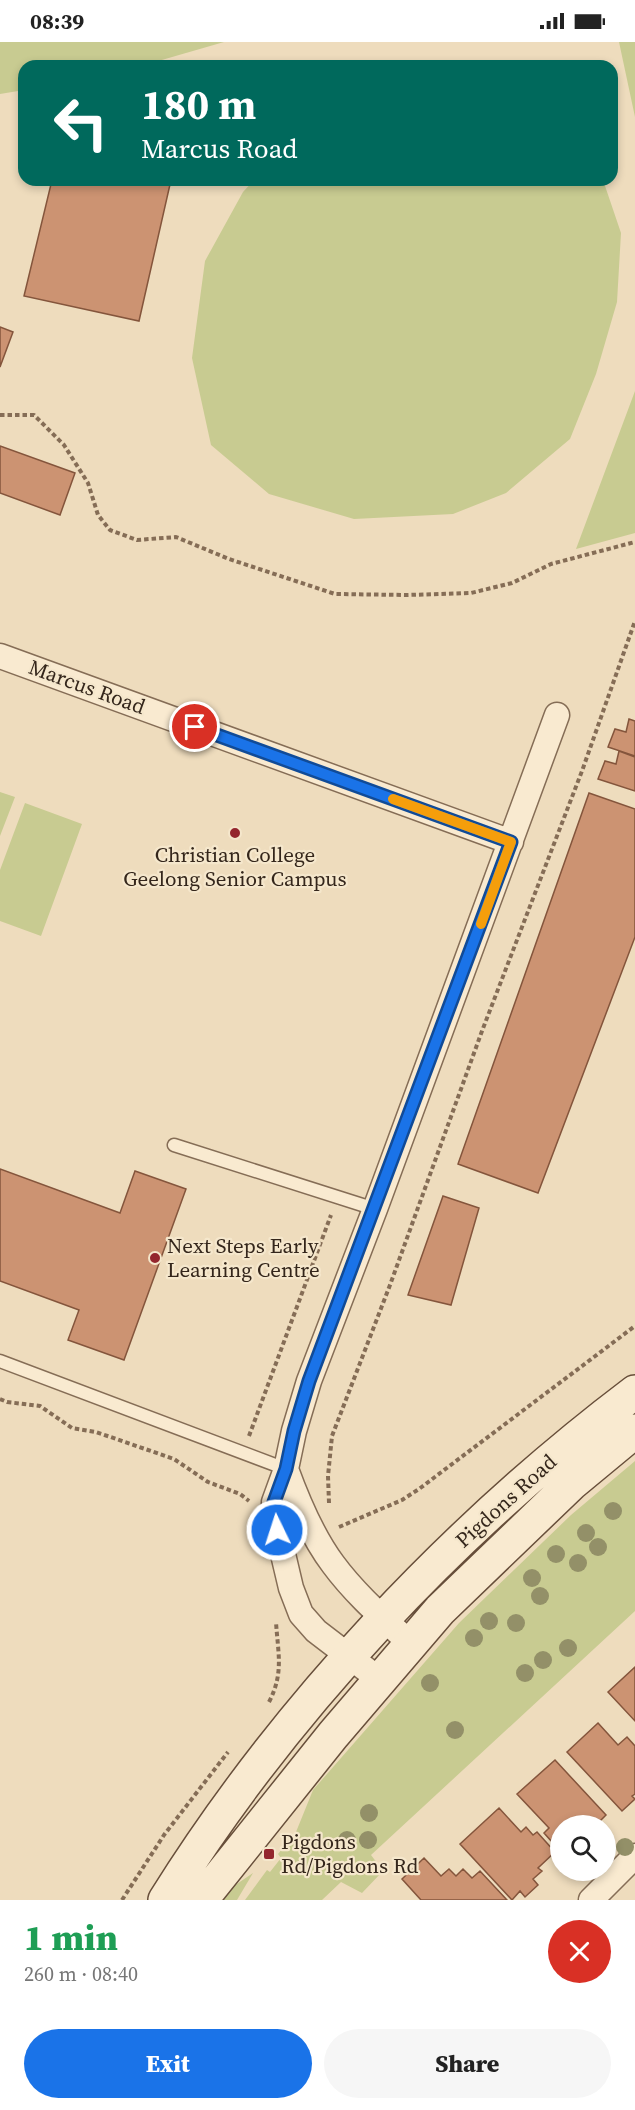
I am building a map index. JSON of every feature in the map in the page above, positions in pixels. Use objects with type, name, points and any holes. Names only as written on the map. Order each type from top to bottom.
[{"type":"street","name":"Marcus Road","points":[[0,656],[511,842]]},
{"type":"street","points":[[380,1680],[316,1631],[305,1619],[295,1602],[273,1510],[309,1381],[557,716]]},
{"type":"street","name":"Pigdons Road","points":[[165,1900],[265,1757],[384,1619],[475,1527],[550,1460],[635,1392]]},
{"type":"street","name":"Pigdons Road","points":[[201,1900],[326,1743],[468,1581],[570,1484],[635,1431]]},
{"type":"street","points":[[286,1469],[300,1504],[325,1537],[345,1578],[411,1644]]},
{"type":"street","points":[[591,1900],[635,1856]]},
{"type":"lane","points":[[174,1145],[375,1209]]},
{"type":"lane","points":[[0,1361],[286,1469]]},
{"type":"path","points":[[0,415],[34,415],[64,445],[88,483],[98,515],[110,530],[137,540],[176,537],[229,559],[335,594],[471,593],[512,583],[551,564],[635,542]]},
{"type":"path","points":[[635,621],[582,771],[482,1031],[390,1285],[332,1436],[325,1537],[402,1500],[419,1489],[635,1326]]},
{"type":"path","points":[[248,1440],[332,1212]]},
{"type":"path","points":[[0,1399],[40,1406],[72,1428],[96,1431],[174,1459],[224,1490]]},
{"type":"path","points":[[268,1704],[277,1687],[280,1670],[273,1592],[288,1578]]},
{"type":"path","points":[[122,1900],[164,1835],[233,1747]]},
{"type":"green space","points":[[0,42],[224,42],[162,60],[18,60],[18,91],[0,94]]},
{"type":"green space","points":[[619,42],[635,42],[635,117]]},
{"type":"green space","points":[[248,186],[605,186],[621,233],[617,302],[596,374],[570,439],[506,493],[453,514],[354,519],[269,494],[211,445],[192,358],[205,261]]},
{"type":"green space","points":[[635,391],[635,533],[576,549]]},
{"type":"green space","points":[[0,792],[15,797],[0,836]]},
{"type":"green space","points":[[25,803],[82,824],[41,936],[0,921],[0,870]]},
{"type":"green space","points":[[635,1461],[635,1611],[371,1855],[383,1871],[362,1893],[341,1882],[322,1900],[245,1900],[267,1870],[270,1872],[281,1858],[278,1854],[296,1832],[313,1790],[459,1623],[571,1515]]},
{"type":"green space","points":[[253,1873],[237,1900],[218,1900],[222,1894]]},
{"type":"building","points":[[51,186],[170,186],[139,321],[24,296]]},
{"type":"building","points":[[0,327],[13,332],[0,367]]},
{"type":"building","points":[[0,446],[75,473],[60,515],[0,493]]},
{"type":"building","points":[[629,719],[635,721],[635,756],[608,747],[615,729],[626,732]]},
{"type":"building","points":[[619,751],[635,757],[635,791],[598,779],[605,761],[616,764]]},
{"type":"building","points":[[589,793],[635,809],[635,937],[538,1193],[458,1164]]},
{"type":"building","points":[[0,1169],[120,1213],[135,1171],[186,1189],[124,1360],[68,1340],[79,1310],[0,1281]]},
{"type":"building","points":[[443,1196],[479,1208],[451,1305],[408,1295]]},
{"type":"building","points":[[635,1667],[635,1721],[608,1692]]},
{"type":"building","points":[[598,1723],[618,1745],[627,1737],[635,1746],[635,1794],[632,1796],[635,1799],[622,1811],[567,1752]]},
{"type":"building","points":[[555,1760],[606,1815],[550,1815],[550,1840],[544,1833],[549,1828],[517,1794]]},
{"type":"building","points":[[499,1808],[521,1832],[526,1827],[533,1835],[537,1832],[550,1846],[550,1857],[538,1868],[542,1871],[533,1879],[538,1885],[525,1897],[520,1891],[512,1900],[460,1844]]},
{"type":"building","points":[[424,1858],[441,1876],[449,1869],[456,1876],[463,1869],[472,1878],[480,1871],[507,1900],[421,1900],[402,1879]]},
{"type":"slow traffic","points":[[393,799],[511,842],[481,924]]},
{"type":"place","name":"Christian College Geelong Senior Campus","points":[[235,833]]},
{"type":"place","name":"Next Steps Early Learning Centre","points":[[155,1258]]},
{"type":"place","name":"Pigdons Rd/Pigdons Rd","points":[[269,1854]]},
{"type":"route","points":[[195,727],[511,842],[309,1381],[294,1431],[286,1469],[274,1502],[273,1510],[277,1530]]}]
